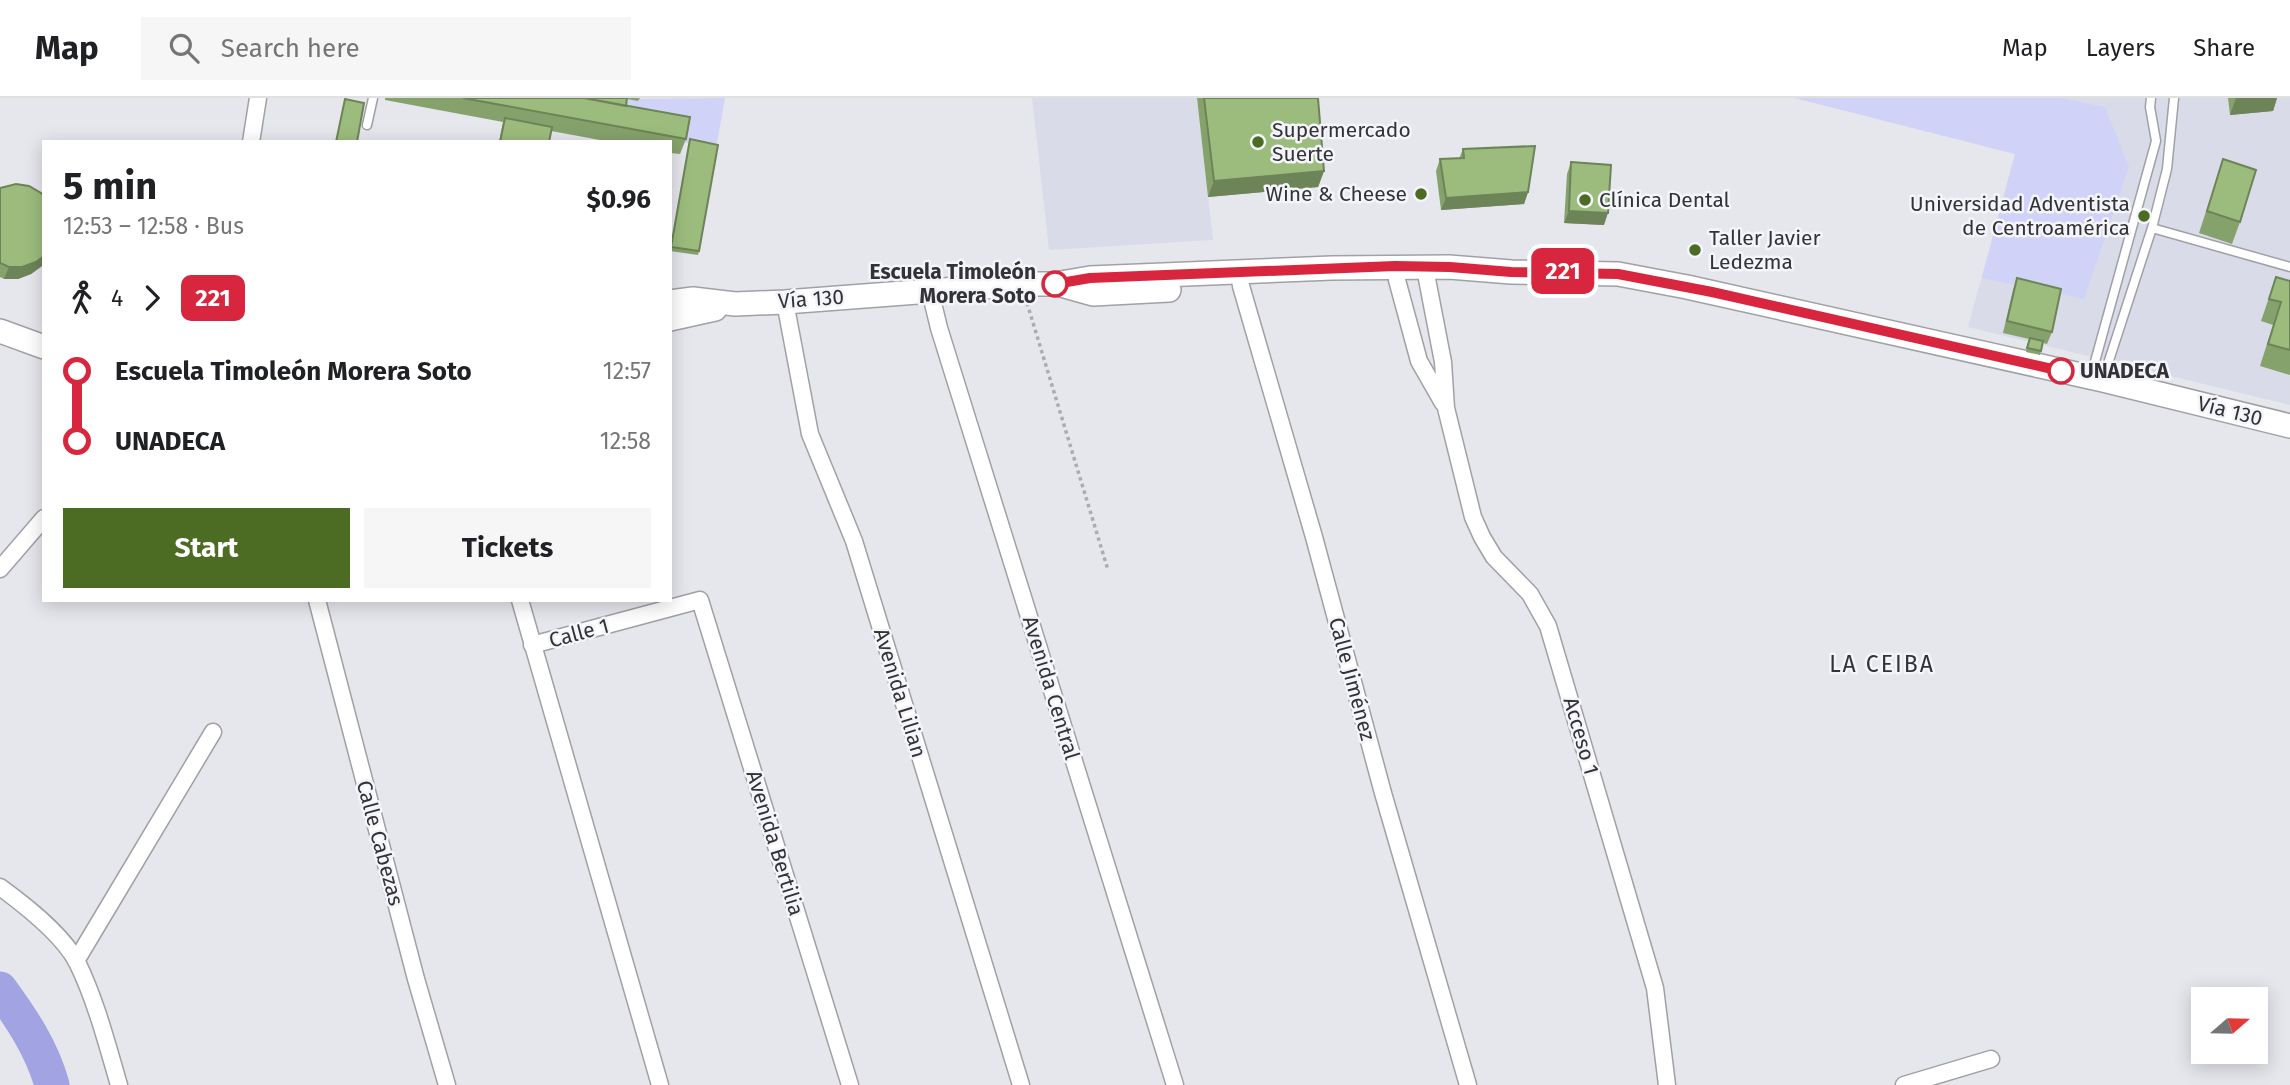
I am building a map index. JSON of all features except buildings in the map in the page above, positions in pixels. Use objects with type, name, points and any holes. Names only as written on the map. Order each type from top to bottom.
[{"type":"main road","name":"Vía 130","points":[[672,302],[693,299],[735,304],[785,302],[1023,284],[1055,284],[1093,294],[1395,266],[1618,274],[2097,379],[2290,426]]},
{"type":"main road","name":"Vía 130","points":[[1240,279],[1450,279],[1511,272]]},
{"type":"main road","name":"Vía 130","points":[[672,319],[735,304]]},
{"type":"main road","points":[[0,331],[42,345]]},
{"type":"street","points":[[251,140],[258,98]]},
{"type":"street","name":"Calle Jiménez","points":[[1240,279],[1314,537],[1383,793],[1468,1085]]},
{"type":"street","name":"Acceso 1","points":[[1427,279],[1444,362],[1446,408],[1473,517],[1494,557],[1530,594],[1548,626],[1655,988],[1667,1085]]},
{"type":"street","name":"Acceso 1","points":[[1396,280],[1419,361],[1446,408]]},
{"type":"street","name":"Avenida Central","points":[[930,290],[939,328],[1175,1085]]},
{"type":"street","name":"Avenida Lilian","points":[[785,302],[810,434],[854,541],[1021,1085]]},
{"type":"street","points":[[0,569],[42,521]]},
{"type":"street","name":"Calle 1","points":[[532,645],[700,600]]},
{"type":"street","name":"Avenida Bertilia","points":[[700,600],[850,1085]]},
{"type":"street","name":"Calle Cabezas","points":[[318,602],[416,979],[447,1085]]},
{"type":"street","points":[[521,602],[660,1085]]},
{"type":"street","points":[[76,961],[213,732]]},
{"type":"street","points":[[0,887],[60,939],[76,961],[101,1023],[119,1085]]},
{"type":"street","points":[[1905,1085],[1991,1059]]},
{"type":"lane","points":[[367,125],[373,98]]},
{"type":"lane","points":[[2097,379],[2156,141],[2151,98]]},
{"type":"lane","points":[[2097,379],[2152,228],[2167,169],[2174,98]]},
{"type":"lane","points":[[2152,228],[2290,267]]},
{"type":"path","points":[[1023,284],[1108,570]]},
{"type":"shaded area","points":[[725,98],[716,149],[683,142],[684,133],[621,121],[626,99]]},
{"type":"shaded area","name":"Escuela Timoleón Morera Soto","points":[[1032,98],[1197,98],[1213,240],[1049,250]]},
{"type":"shaded area","name":"Universidad Adventista de Centroamérica","points":[[1795,98],[2290,98],[2290,405],[1968,327],[2015,154]]},
{"type":"shaded area","points":[[1795,98],[2062,98],[2105,107],[2129,167],[2084,299],[1982,278],[2015,154]]},
{"type":"waterway","points":[[0,989],[31,1035],[52,1085]]},
{"type":"bus line","name":"221","points":[[1055,284],[1090,278],[1395,266],[1618,274],[1712,292],[2061,371]]},
{"type":"place","name":"Supermercado Suerte","points":[[1258,142]]},
{"type":"place","name":"Wine & Cheese","points":[[1421,194]]},
{"type":"place","name":"Clínica Dental","points":[[1585,200]]},
{"type":"place","name":"Universidad Adventista de Centroamérica","points":[[2144,216]]},
{"type":"place","name":"Taller Javier Ledezma","points":[[1695,250]]},
{"type":"place","name":"Escuela Timoleón Morera Soto","points":[[1055,284]]},
{"type":"place","name":"UNADECA","points":[[2061,371]]},
{"type":"district","name":"LA CEIBA","points":[[1882,664]]}]
